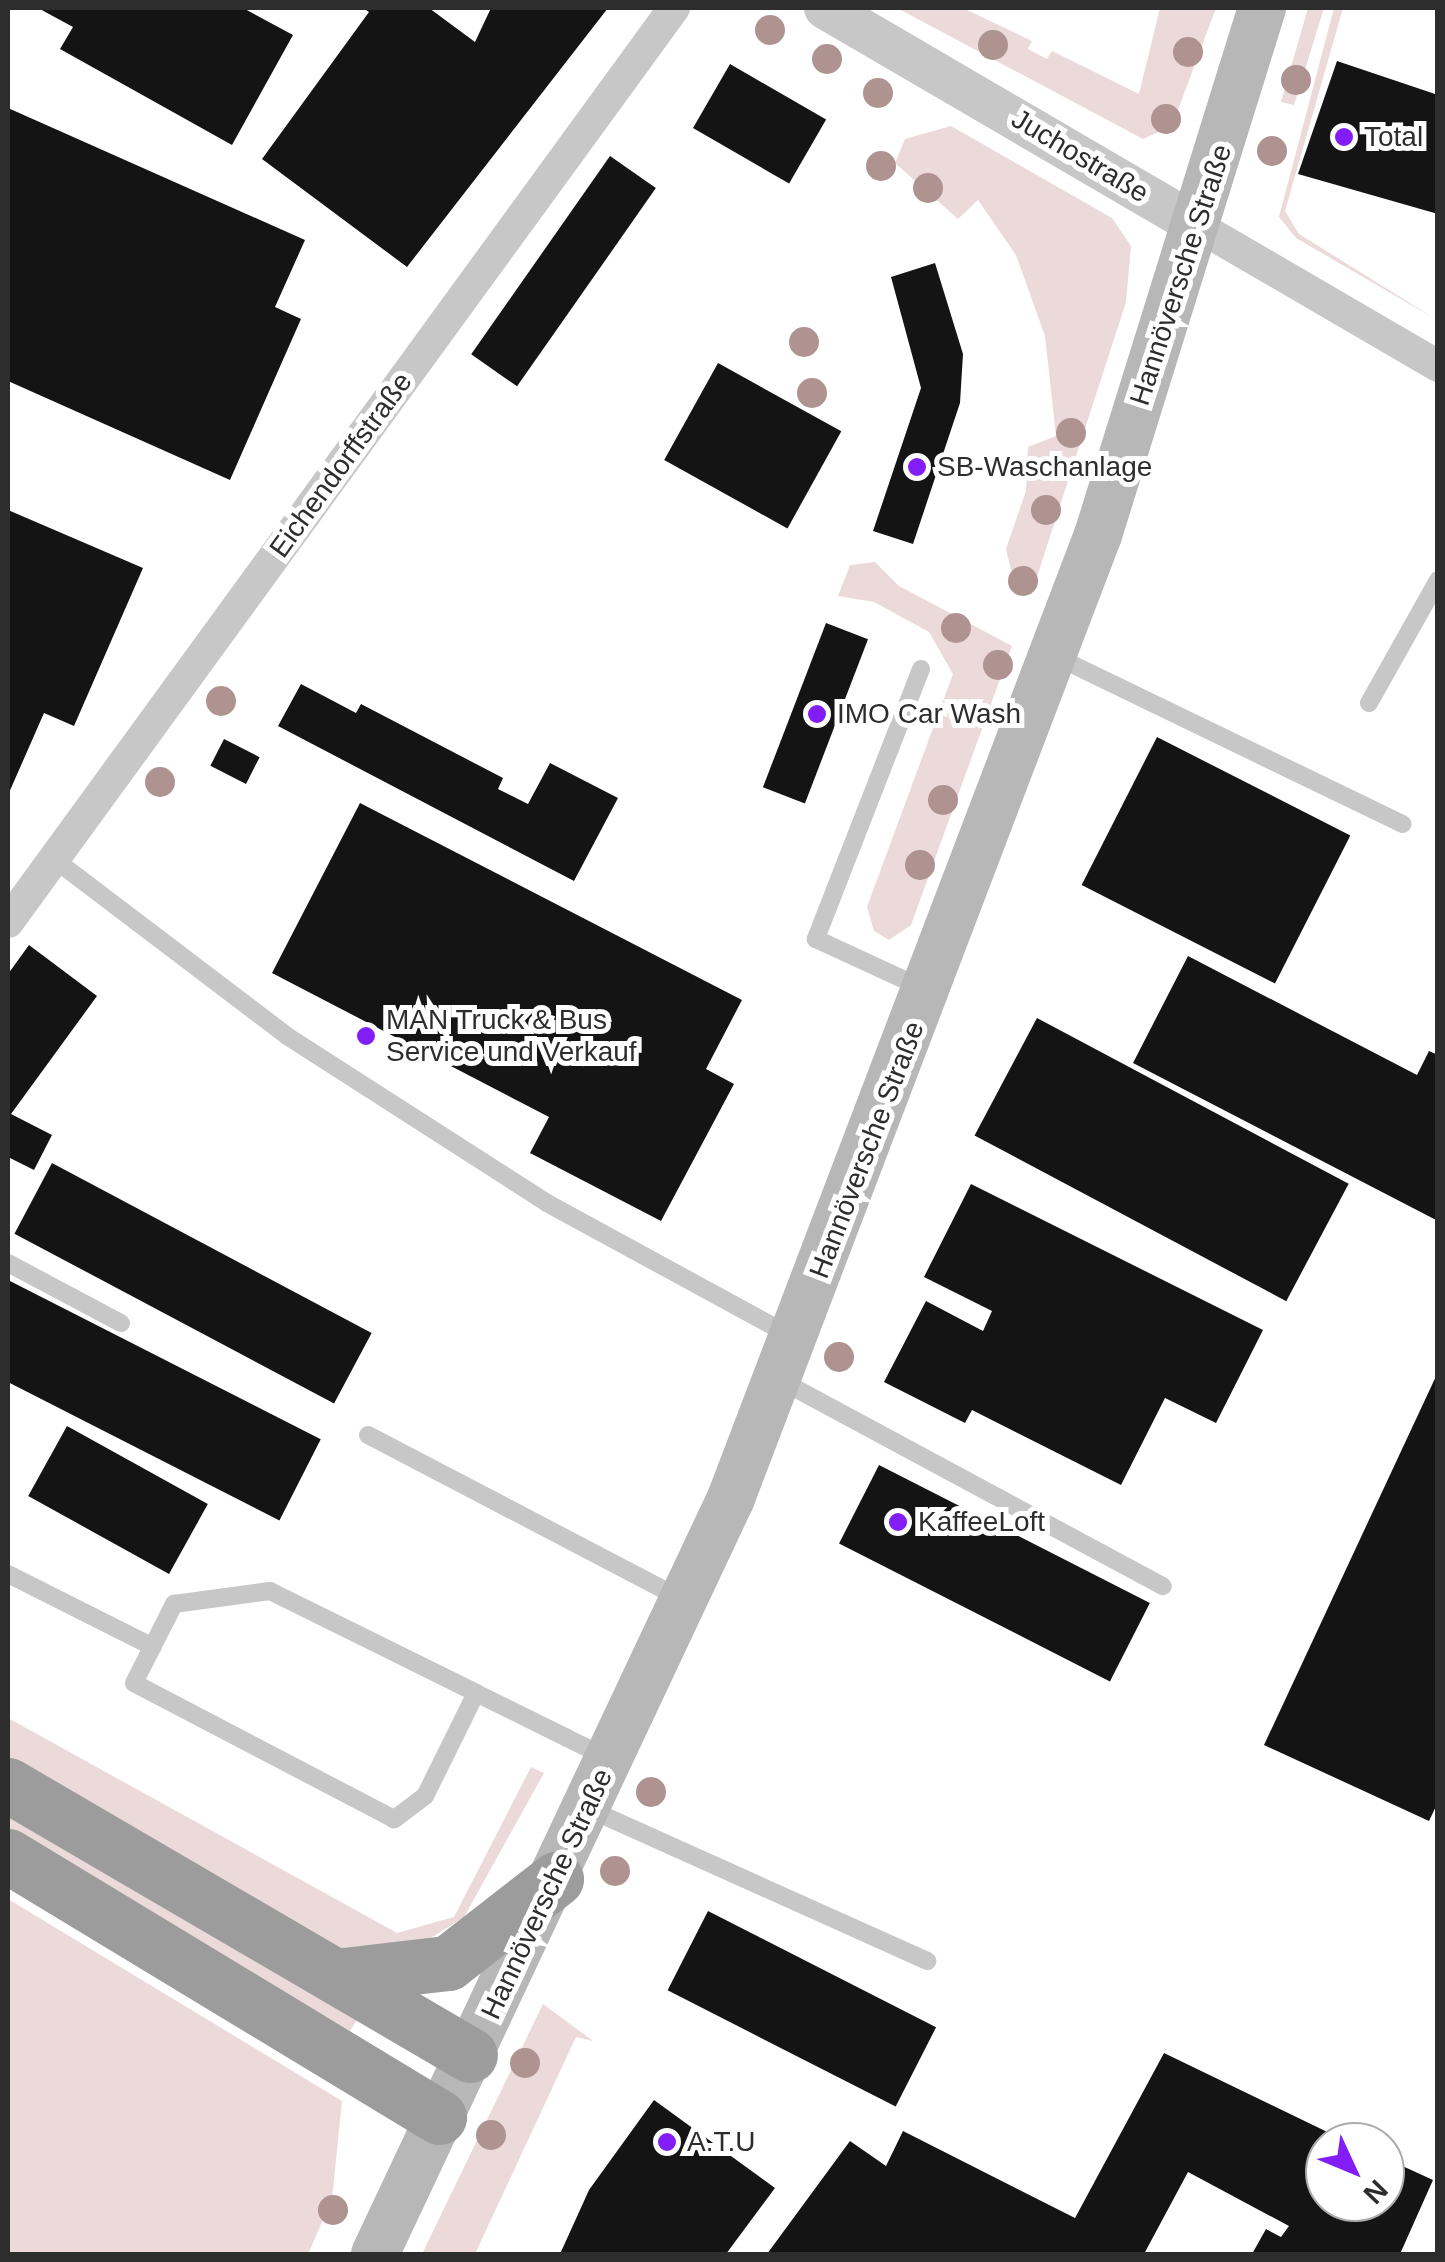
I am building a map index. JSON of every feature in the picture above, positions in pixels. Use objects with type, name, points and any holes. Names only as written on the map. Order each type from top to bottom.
[{"type":"highway","points":[[8,1785],[470,2055]]},
{"type":"highway","points":[[8,1856],[439,2117]]},
{"type":"highway","points":[[335,1976],[448,1963],[556,1879]]},
{"type":"main road","name":"Hannöversche Straße","points":[[375,2254],[556,1879],[684,1600],[786,1358],[1055,656],[1196,226],[1262,8]]},
{"type":"street","name":"Eichendorffstraße","points":[[8,922],[674,8]]},
{"type":"street","name":"Juchostraße","points":[[825,8],[1438,366]]},
{"type":"lane","points":[[1369,703],[1438,580]]},
{"type":"lane","points":[[1055,656],[1402,824]]},
{"type":"lane","points":[[921,668],[816,938],[929,992]]},
{"type":"lane","points":[[54,859],[287,1036],[786,1358],[1163,1586]]},
{"type":"lane","points":[[8,1263],[121,1323]]},
{"type":"lane","points":[[368,1435],[684,1600]]},
{"type":"lane","points":[[8,1574],[153,1646]]},
{"type":"lane","points":[[476,1693],[425,1796],[394,1819],[134,1683],[174,1604],[270,1591],[611,1759]]},
{"type":"lane","points":[[588,1809],[927,1962]]},
{"type":"shaded area","points":[[897,8],[963,8],[1032,41],[1028,49],[1047,59],[1052,51],[1139,94],[1160,8],[1216,8],[1172,126],[1143,139]]},
{"type":"shaded area","points":[[1308,8],[1324,8],[1294,105],[1281,102]]},
{"type":"shaded area","points":[[1334,8],[1343,8],[1285,211],[1299,234],[1437,320],[1296,238],[1279,217]]},
{"type":"shaded area","points":[[951,126],[1112,218],[1131,246],[1126,302],[1034,586],[1017,595],[1006,549],[1026,491],[1028,447],[1056,436],[1045,336],[1016,255],[978,200],[958,219],[895,163],[905,139]]},
{"type":"shaded area","points":[[875,562],[899,586],[1012,646],[911,925],[889,940],[874,931],[867,907],[953,674],[929,632],[874,602],[838,596],[850,565]]},
{"type":"shaded area","points":[[8,1718],[397,1933],[454,1917],[531,1767],[544,1773],[464,1917],[426,1941],[343,1953],[8,1764]]},
{"type":"shaded area","points":[[8,1812],[360,2015],[350,2031],[8,1828]]},
{"type":"shaded area","points":[[8,1899],[342,2101],[332,2199],[308,2254],[8,2254]]},
{"type":"shaded area","points":[[543,2004],[593,2041],[576,2037],[475,2254],[422,2254]]},
{"type":"building","points":[[38,8],[243,8],[293,35],[232,145],[60,49],[73,27]]},
{"type":"building","points":[[363,8],[429,8],[475,42],[491,8],[608,8],[407,267],[262,159],[369,12]]},
{"type":"building","points":[[1337,61],[1438,95],[1438,214],[1298,174]]},
{"type":"building","points":[[730,64],[826,120],[789,184],[693,128]]},
{"type":"building","points":[[8,108],[305,240],[275,307],[301,319],[230,480],[8,381]]},
{"type":"building","points":[[610,156],[656,188],[517,386],[471,354]]},
{"type":"building","name":"SB-Waschanlage","points":[[935,263],[963,354],[960,403],[913,544],[873,531],[921,388],[891,277]]},
{"type":"building","points":[[718,363],[841,431],[788,528],[664,460]]},
{"type":"building","points":[[8,510],[143,568],[74,726],[44,713],[8,795]]},
{"type":"building","name":"IMO Car Wash","points":[[826,623],[868,639],[805,803],[763,787]]},
{"type":"building","points":[[301,684],[356,713],[361,704],[503,778],[498,789],[528,804],[550,763],[618,798],[574,881],[278,726]]},
{"type":"building","points":[[1157,737],[1350,836],[1275,983],[1082,885]]},
{"type":"building","points":[[224,739],[260,757],[246,784],[210,766]]},
{"type":"building","points":[[360,803],[742,1000],[706,1069],[734,1084],[661,1221],[530,1153],[549,1117],[272,973]]},
{"type":"building","points":[[29,945],[97,996],[11,1114],[52,1135],[34,1170],[8,1157],[8,974]]},
{"type":"building","points":[[1188,956],[1417,1075],[1429,1051],[1438,1055],[1438,1221],[1133,1063]]},
{"type":"building","points":[[1037,1018],[1349,1184],[1286,1301],[975,1135]]},
{"type":"building","points":[[52,1163],[372,1333],[334,1404],[14,1234]]},
{"type":"building","points":[[971,1184],[1263,1330],[1216,1423],[1165,1398],[1121,1485],[972,1410],[965,1423],[884,1382],[926,1301],[983,1331],[992,1311],[924,1277]]},
{"type":"building","points":[[8,1280],[321,1439],[279,1520],[8,1382]]},
{"type":"building","points":[[1438,1372],[1438,1802],[1429,1821],[1264,1745]]},
{"type":"building","points":[[67,1426],[208,1504],[169,1574],[28,1496]]},
{"type":"building","points":[[879,1465],[1150,1603],[1110,1681],[839,1543]]},
{"type":"building","points":[[708,1911],[936,2027],[896,2107],[668,1990]]},
{"type":"building","points":[[1164,2053],[1307,2122],[1305,2222],[1405,2222],[1405,2167],[1433,2180],[1400,2254],[1252,2254],[1266,2229],[1281,2237],[1289,2226],[1188,2172],[1144,2254],[767,2254],[850,2141],[886,2166],[903,2131],[1075,2218]]},
{"type":"building","name":"A.T.U","points":[[654,2100],[775,2188],[726,2254],[560,2254],[589,2190]]},
{"type":"place","name":"Total","points":[[1344,137]]},
{"type":"place","name":"SB-Waschanlage","points":[[917,467]]},
{"type":"place","name":"IMO Car Wash","points":[[817,714]]},
{"type":"place","name":"MAN Truck & Bus Service und Verkauf","points":[[366,1036]]},
{"type":"place","name":"KaffeeLoft","points":[[898,1522]]},
{"type":"place","name":"A.T.U","points":[[667,2142]]}]
